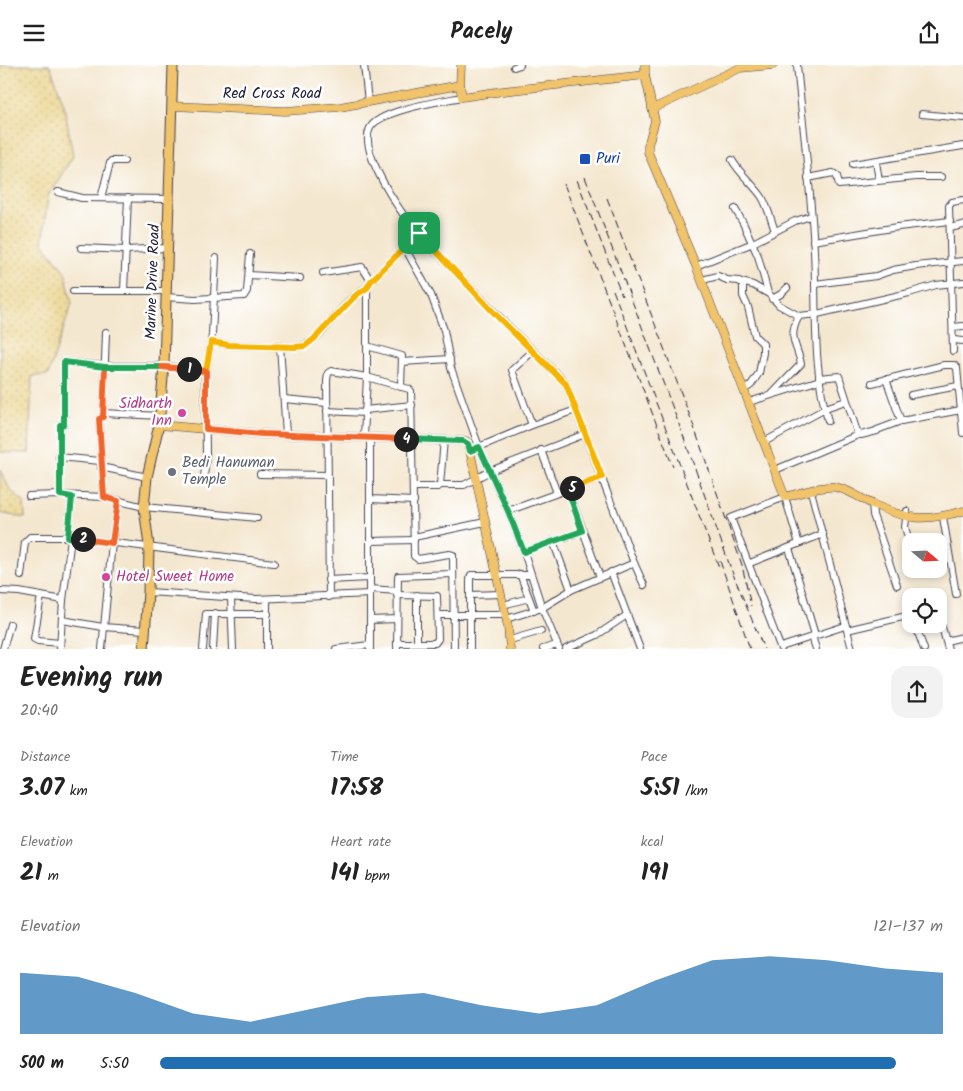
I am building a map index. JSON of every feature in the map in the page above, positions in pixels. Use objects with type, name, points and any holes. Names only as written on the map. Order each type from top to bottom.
[{"type":"highway","name":"Marine Drive Road","points":[[144,649],[149,546],[144,507],[147,477],[160,425],[164,367],[173,65]]},
{"type":"main road","points":[[645,65],[645,75],[655,125],[648,145],[648,152],[696,266],[786,497],[835,487],[872,503],[924,519],[943,517],[963,511]]},
{"type":"main road","points":[[652,109],[740,67],[773,65]]},
{"type":"main road","points":[[460,67],[462,97],[645,75]]},
{"type":"main road","name":"Red Cross Road","points":[[172,105],[285,111],[340,107],[460,85]]},
{"type":"main road","points":[[160,425],[261,434],[466,441],[470,451],[506,617],[510,649]]},
{"type":"street","points":[[364,65],[368,102]]},
{"type":"street","points":[[797,65],[813,241],[819,379],[828,421]]},
{"type":"street","points":[[462,97],[398,111],[375,121],[370,127],[368,144],[381,178],[406,219],[497,316],[566,384],[644,585]]},
{"type":"street","points":[[922,115],[963,119]]},
{"type":"street","points":[[853,164],[876,162],[891,157],[963,146]]},
{"type":"street","points":[[101,198],[111,161],[124,161]]},
{"type":"street","points":[[732,161],[763,199],[775,231]]},
{"type":"street","points":[[876,162],[878,180]]},
{"type":"street","points":[[808,178],[833,173],[837,176],[840,185],[878,180],[941,177]]},
{"type":"street","points":[[58,192],[82,198],[169,199]]},
{"type":"street","points":[[124,291],[128,198]]},
{"type":"street","points":[[953,351],[950,203],[963,200]]},
{"type":"street","points":[[735,209],[760,262],[770,296]]},
{"type":"street","points":[[696,266],[752,243],[795,221],[811,216]]},
{"type":"street","points":[[813,241],[898,227],[963,225]]},
{"type":"street","points":[[211,342],[229,345],[300,347],[310,343],[356,295],[367,288],[371,281],[419,233]]},
{"type":"street","points":[[81,248],[126,250],[168,248]]},
{"type":"street","points":[[405,248],[432,295],[444,330],[451,367],[479,447],[508,511],[524,552],[542,608],[558,647],[543,649]]},
{"type":"street","points":[[73,291],[124,291],[166,294],[195,299],[244,295],[247,291],[250,255]]},
{"type":"street","points":[[204,478],[206,371],[211,342],[216,258]]},
{"type":"street","points":[[815,284],[876,276],[893,270],[916,266],[963,261]]},
{"type":"street","points":[[323,273],[362,267],[371,281]]},
{"type":"street","points":[[248,275],[300,278]]},
{"type":"street","points":[[702,281],[718,276],[727,280],[753,285],[788,311],[799,316],[817,314],[951,283],[963,282]]},
{"type":"street","points":[[741,282],[743,296],[748,307],[755,336],[762,342],[763,353],[759,373],[751,385],[744,389]]},
{"type":"street","points":[[336,649],[370,647],[369,438],[365,428],[367,288]]},
{"type":"street","points":[[770,296],[781,294],[787,288]]},
{"type":"street","points":[[773,393],[801,364],[792,333],[799,316]]},
{"type":"street","points":[[953,327],[963,326]]},
{"type":"street","points":[[104,497],[99,419],[103,417],[104,413],[106,332]]},
{"type":"street","points":[[954,340],[963,341]]},
{"type":"street","points":[[280,346],[286,434]]},
{"type":"street","points":[[367,346],[400,355],[403,358],[401,387]]},
{"type":"street","points":[[532,425],[512,370],[533,351]]},
{"type":"street","points":[[402,362],[450,359]]},
{"type":"street","points":[[60,495],[59,457],[60,425],[64,424],[64,362],[105,367],[164,367],[206,371]]},
{"type":"street","points":[[872,383],[952,364],[957,368],[963,433]]},
{"type":"street","points":[[329,597],[327,475],[327,380],[329,371],[367,377],[411,391],[414,556],[416,559],[453,555],[454,649]]},
{"type":"street","points":[[749,402],[819,379],[839,376],[858,433]]},
{"type":"street","points":[[886,379],[901,421]]},
{"type":"street","points":[[911,395],[958,386]]},
{"type":"street","points":[[284,399],[327,403]]},
{"type":"street","points":[[764,442],[825,408],[846,401]]},
{"type":"street","points":[[327,411],[365,412],[412,405]]},
{"type":"street","points":[[470,451],[532,425],[576,410]]},
{"type":"street","points":[[858,433],[861,435],[901,421],[961,410]]},
{"type":"street","points":[[104,413],[160,416]]},
{"type":"street","points":[[775,470],[857,436],[858,433]]},
{"type":"street","points":[[413,487],[464,485],[490,471],[585,434]]},
{"type":"street","points":[[440,485],[444,440]]},
{"type":"street","points":[[541,450],[557,493]]},
{"type":"street","points":[[59,457],[101,464],[147,477]]},
{"type":"street","points":[[260,474],[327,475]]},
{"type":"street","points":[[508,511],[602,477]]},
{"type":"street","points":[[568,490],[600,577]]},
{"type":"street","points":[[810,491],[852,649]]},
{"type":"street","points":[[29,496],[104,497],[144,507],[258,518]]},
{"type":"street","points":[[41,596],[34,639],[60,646],[72,497]]},
{"type":"street","points":[[799,544],[786,497],[731,517],[781,648],[814,636],[902,617]]},
{"type":"street","points":[[370,499],[414,501]]},
{"type":"street","points":[[102,649],[118,501]]},
{"type":"street","points":[[872,503],[873,515],[897,585]]},
{"type":"street","points":[[906,514],[907,533]]},
{"type":"street","points":[[943,517],[956,594]]},
{"type":"street","points":[[370,541],[414,538],[485,522]]},
{"type":"street","points":[[524,552],[582,531]]},
{"type":"street","points":[[750,563],[822,534]]},
{"type":"street","points":[[21,575],[27,539],[70,537],[274,563]]},
{"type":"street","points":[[553,541],[571,589]]},
{"type":"street","points":[[789,548],[816,649]]},
{"type":"street","points":[[438,615],[506,617],[534,611],[542,608],[571,589],[634,563]]},
{"type":"street","points":[[612,573],[640,649]]},
{"type":"street","points":[[148,593],[267,599],[329,597],[370,592],[397,593],[437,596],[437,643],[397,646],[397,593],[397,577],[399,575],[453,574]]},
{"type":"street","points":[[520,574],[534,611]]},
{"type":"street","points":[[470,649],[471,575],[531,575]]},
{"type":"street","points":[[328,580],[370,578]]},
{"type":"street","points":[[0,591],[63,600]]},
{"type":"street","points":[[470,595],[501,594]]},
{"type":"street","points":[[416,595],[417,643]]},
{"type":"street","points":[[231,598],[233,649]]},
{"type":"street","points":[[503,605],[529,598]]},
{"type":"street","points":[[267,599],[267,649]]},
{"type":"street","points":[[203,649],[205,615],[215,613],[268,614]]},
{"type":"street","points":[[213,649],[215,613]]},
{"type":"street","points":[[566,649],[597,635],[627,615]]},
{"type":"street","points":[[370,620],[397,619]]},
{"type":"street","points":[[62,620],[103,627],[145,630]]},
{"type":"street","points":[[2,647],[10,624]]},
{"type":"street","points":[[510,640],[541,631]]},
{"type":"street","points":[[918,633],[924,649]]},
{"type":"street","points":[[944,633],[948,649]]},
{"type":"street","points":[[946,641],[963,637]]},
{"type":"sand","points":[[0,65],[50,65],[64,105],[73,156],[48,196],[42,242],[65,272],[72,303],[48,375],[32,376],[29,453],[0,452]]},
{"type":"sand","points":[[0,470],[10,490],[24,502],[25,518],[0,513]]},
{"type":"railway","points":[[585,177],[683,435],[731,569],[764,649]]},
{"type":"railway","points":[[577,180],[622,296]]},
{"type":"railway","points":[[564,184],[673,467]]},
{"type":"railway","points":[[607,198],[694,427],[742,565],[751,606]]},
{"type":"railway","points":[[613,290],[720,570]]},
{"type":"railway","points":[[720,561],[750,649]]},
{"type":"place","name":"Puri","points":[[585,159]]},
{"type":"place","name":"Sidharth Inn","points":[[182,413]]},
{"type":"place","name":"Bedi Hanuman Temple","points":[[172,472]]},
{"type":"place","name":"Hotel Sweet Home","points":[[106,577]]},
{"type":"route","points":[[419,233],[371,281],[367,288],[360,291],[305,346],[229,345],[211,342],[206,371],[164,367],[105,367],[103,417],[99,419],[100,461],[104,497],[118,501],[112,543],[68,537],[72,497],[60,495],[59,457],[60,425],[64,424],[64,362],[105,367],[164,367],[206,371],[206,429],[263,434],[364,437],[370,439],[466,441],[470,451],[479,447],[524,552],[582,531],[568,490],[602,477],[566,384],[497,316],[419,233]]}]
